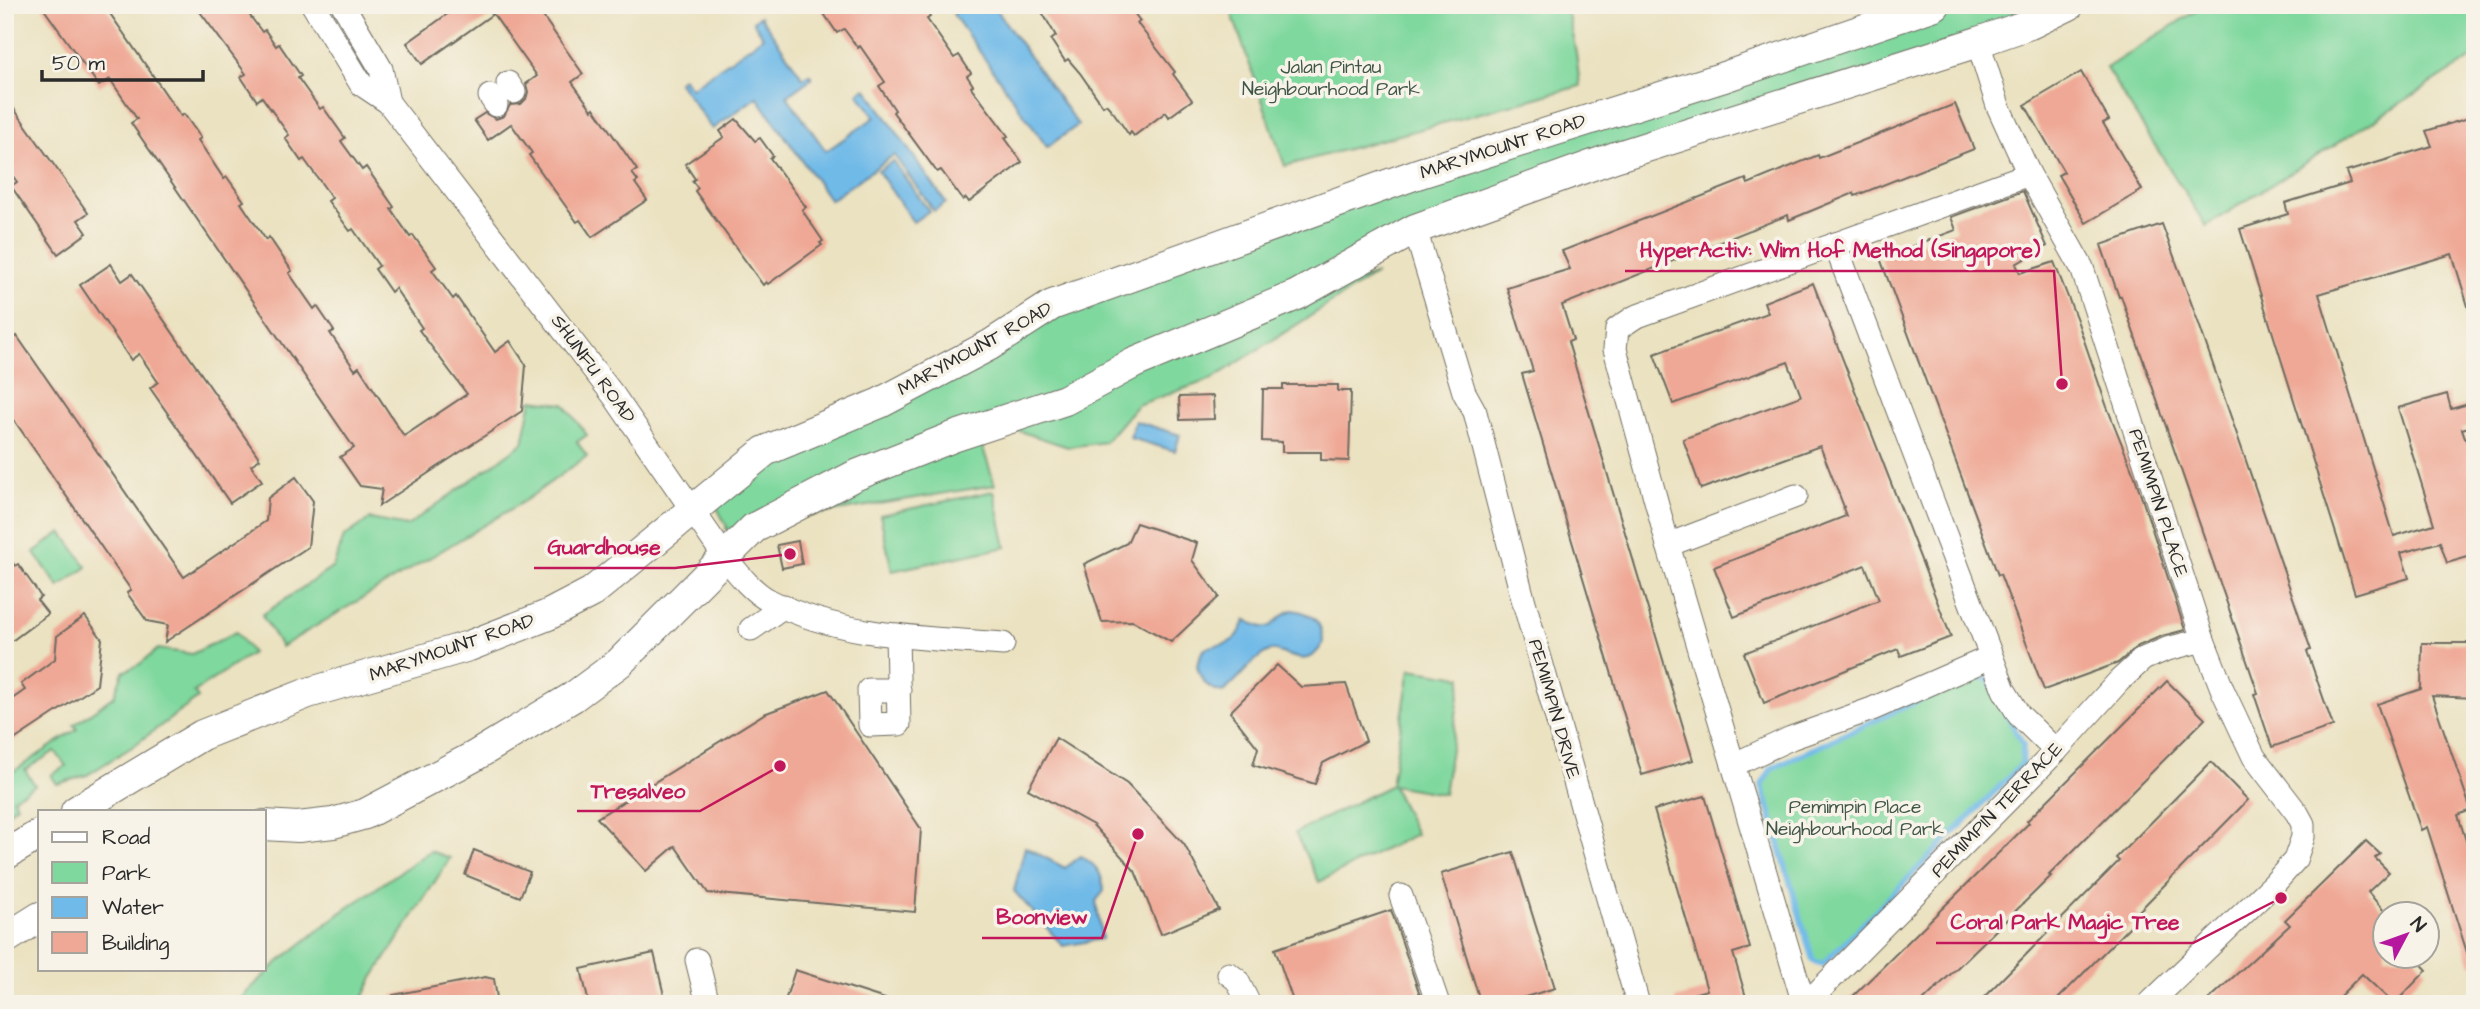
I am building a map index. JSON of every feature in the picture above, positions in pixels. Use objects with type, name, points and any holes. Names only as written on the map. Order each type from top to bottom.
[{"type":"main road","name":"MARYMOUNT ROAD","points":[[78,810],[202,735],[308,693],[469,646],[570,605],[592,592],[765,451],[880,402],[990,345],[1052,305],[1417,174],[1721,78],[1935,5]]},
{"type":"main road","points":[[266,825],[298,827],[365,814],[473,757],[573,697],[619,663],[754,528],[854,476],[953,437],[1065,400],[1134,363],[1297,295],[1422,226],[1615,158],[1978,42],[2030,24],[2069,5]]},
{"type":"main road","points":[[5,856],[38,835]]},
{"type":"main road","points":[[5,939],[38,918]]},
{"type":"street","name":"SHUNFU ROAD","points":[[313,5],[361,84],[388,102],[614,396],[744,581],[769,600],[783,606],[810,617],[861,630],[1003,644]]},
{"type":"street","name":"SHUNFU ROAD","points":[[343,5],[381,69],[388,102]]},
{"type":"street","name":"PEMIMPIN PLACE","points":[[1978,42],[1998,106],[2029,174],[2082,268],[2203,640],[2223,691],[2254,757],[2289,801],[2303,824],[2303,837],[2295,860],[2274,884],[2149,1004]]},
{"type":"street","points":[[1805,1004],[1668,545],[1615,349],[1617,329],[1635,317],[2029,174]]},
{"type":"street","name":"PEMIMPIN DRIVE","points":[[1422,226],[1472,398],[1522,595],[1638,1004]]},
{"type":"street","points":[[1835,244],[2004,690],[2019,715],[2056,751]]},
{"type":"street","points":[[1668,545],[1796,496]]},
{"type":"street","points":[[751,629],[783,606]]},
{"type":"street","points":[[897,635],[899,724]]},
{"type":"street","name":"PEMIMPIN TERRACE","points":[[1805,1004],[2056,751],[2119,681],[2143,659],[2167,649],[2203,640]]},
{"type":"street","points":[[1732,765],[1791,738],[1872,709],[1992,657]]},
{"type":"street","points":[[1401,896],[1438,1004]]},
{"type":"street","points":[[697,960],[708,1004]]},
{"type":"street","points":[[1229,974],[1237,980],[1249,1004]]},
{"type":"green space","name":"Jalan Pintau Neighbourhood Park","points":[[1229,5],[1566,5],[1580,86],[1285,166]]},
{"type":"green space","points":[[1935,5],[2067,5],[1415,229],[1254,319],[1376,274],[1212,379],[1137,405],[1105,442],[1068,447],[1013,429],[981,442],[995,485],[764,523],[736,544],[710,494],[1052,305]]},
{"type":"green space","points":[[2205,5],[2469,5],[2475,14],[2475,56],[2206,226],[2106,68]]},
{"type":"green space","points":[[532,400],[564,404],[587,435],[577,442],[587,456],[526,500],[281,647],[262,615],[333,567],[344,537],[370,519],[407,526],[523,443]]},
{"type":"green space","points":[[994,491],[1006,547],[892,571],[880,515]]},
{"type":"green space","points":[[62,532],[87,567],[59,587],[34,552]]},
{"type":"green space","points":[[236,632],[252,653],[194,692],[198,698],[132,747],[87,775],[57,784],[51,775],[66,766],[55,751],[25,770],[35,785],[13,798],[17,805],[5,815],[5,769],[10,766],[14,771],[77,729],[74,725],[114,696],[123,672],[140,664],[158,649],[192,654]]},
{"type":"green space","points":[[1410,669],[1462,677],[1444,794],[1392,785],[1416,834],[1319,882],[1295,833],[1391,785]]},
{"type":"green space","name":"Pemimpin Place Neighbourhood Park","points":[[1973,675],[1989,680],[2023,745],[2022,764],[1823,964],[1813,961],[1762,785],[1772,768]]},
{"type":"green space","points":[[430,851],[450,858],[373,978],[360,1004],[235,1004],[277,963],[339,914]]},
{"type":"water","points":[[965,5],[993,5],[1078,125],[1047,147],[953,14]]},
{"type":"water","points":[[760,16],[803,78],[810,74],[812,78],[787,96],[826,151],[875,117],[858,93],[866,88],[946,203],[934,211],[894,155],[830,200],[757,97],[712,129],[678,81],[683,78],[691,88],[763,37],[753,21]]},
{"type":"water","points":[[893,161],[929,211],[913,222],[878,171]]},
{"type":"water","points":[[1135,421],[1180,435],[1175,451],[1130,438]]},
{"type":"water","points":[[1292,610],[1315,619],[1321,629],[1323,643],[1318,651],[1307,658],[1300,658],[1272,650],[1252,663],[1223,692],[1206,684],[1197,666],[1203,651],[1234,639],[1246,620],[1268,627]]},
{"type":"water","points":[[1025,847],[1065,868],[1081,856],[1095,866],[1102,879],[1104,891],[1096,901],[1102,939],[1063,946],[1014,891]]},
{"type":"building","points":[[41,5],[104,5],[181,116],[184,114],[201,138],[198,140],[224,179],[227,177],[244,201],[241,203],[266,240],[269,237],[292,271],[289,273],[314,309],[317,306],[334,331],[330,333],[355,370],[359,367],[404,436],[467,394],[419,330],[422,328],[395,288],[391,292],[375,269],[379,266],[353,229],[350,231],[328,201],[332,198],[285,138],[289,135],[262,97],[257,101],[241,77],[246,74],[195,5],[242,5],[262,32],[265,30],[276,46],[279,44],[301,76],[298,78],[345,138],[341,141],[362,170],[366,167],[394,207],[391,209],[410,237],[413,235],[436,267],[432,270],[453,299],[456,296],[495,352],[510,341],[526,365],[522,411],[379,506],[382,489],[360,486],[340,457],[354,448],[131,123],[137,119],[110,79],[99,86]]},
{"type":"building","points":[[460,5],[535,5],[583,74],[572,82],[592,110],[594,108],[637,170],[632,173],[638,181],[635,183],[647,200],[592,237],[580,220],[577,222],[529,155],[532,153],[511,124],[488,140],[474,120],[485,113],[496,119],[504,116],[510,105],[521,104],[526,99],[526,84],[537,76],[493,14],[422,64],[407,43]]},
{"type":"building","points":[[818,5],[922,5],[930,17],[927,19],[954,58],[959,55],[971,73],[967,76],[973,85],[971,87],[1008,136],[1005,138],[1022,162],[969,202],[966,198],[963,200],[941,170],[937,172],[893,112],[895,110],[879,86],[885,82],[860,46],[858,48],[844,29],[837,33]]},
{"type":"building","points":[[1052,5],[1128,5],[1140,21],[1137,23],[1175,72],[1173,74],[1192,100],[1169,117],[1166,112],[1134,136],[1131,132],[1129,135],[1106,104],[1103,106],[1068,59],[1065,61],[1051,40],[1056,36],[1042,12]]},
{"type":"building","points":[[2081,72],[2109,120],[2103,123],[2142,190],[2086,223],[2058,175],[2064,172],[2025,105]]},
{"type":"building","points":[[5,96],[88,213],[78,220],[87,233],[58,254],[11,186],[17,182],[5,165]]},
{"type":"building","points":[[1955,104],[1974,149],[1789,220],[1788,215],[1562,305],[1573,340],[1568,342],[1693,760],[1642,775],[1522,374],[1533,371],[1507,288],[1570,269],[1562,251],[1746,179],[1748,184]]},
{"type":"building","points":[[2475,116],[2475,315],[2471,316],[2452,254],[2319,294],[2394,536],[2434,524],[2398,408],[2447,394],[2451,409],[2475,402],[2475,425],[2462,429],[2475,465],[2475,555],[2447,563],[2440,542],[2401,553],[2409,578],[2355,594],[2240,229],[2288,214],[2285,203],[2350,183],[2346,172],[2432,146],[2426,131]]},
{"type":"building","points":[[736,119],[755,141],[760,138],[773,156],[770,158],[806,207],[802,210],[823,241],[820,243],[822,245],[763,285],[695,191],[698,188],[692,181],[695,179],[685,164],[724,137],[720,131]]},
{"type":"building","points":[[2023,191],[2047,246],[2016,264],[2020,273],[2054,262],[2135,477],[2185,630],[2138,646],[2118,663],[2044,690],[2000,574],[1998,575],[1880,258],[1956,230],[1951,217]]},
{"type":"building","points":[[2162,224],[2311,650],[2307,651],[2333,726],[2272,747],[2254,694],[2258,693],[2101,245]]},
{"type":"building","points":[[111,264],[122,281],[132,274],[260,459],[251,465],[262,481],[230,503],[150,388],[158,382],[139,354],[131,360],[80,285]]},
{"type":"building","points":[[1813,283],[1951,637],[1901,656],[1898,649],[1764,703],[1744,653],[1879,600],[1865,565],[1734,617],[1714,567],[1846,516],[1844,507],[1820,446],[1701,489],[1683,439],[1801,396],[1788,362],[1673,404],[1654,354],[1768,313],[1764,302]]},
{"type":"building","points":[[17,336],[184,577],[266,521],[268,498],[296,477],[313,501],[308,547],[165,642],[168,625],[147,621],[127,593],[131,590],[5,407],[5,344]]},
{"type":"building","points":[[1283,385],[1338,385],[1338,391],[1351,391],[1349,461],[1321,460],[1321,452],[1282,452],[1282,442],[1262,441],[1263,389],[1283,389]]},
{"type":"building","points":[[1213,396],[1214,419],[1180,420],[1179,397]]},
{"type":"building","points":[[1136,523],[1197,543],[1192,560],[1219,597],[1171,642],[1133,621],[1102,622],[1084,564],[1127,543]]},
{"type":"building","points":[[798,541],[802,564],[782,568],[777,545]]},
{"type":"building","points":[[5,552],[15,566],[18,564],[33,585],[41,597],[37,600],[48,614],[5,646]]},
{"type":"building","points":[[85,616],[102,639],[97,685],[5,746],[5,704],[25,690],[21,684],[55,659],[57,636]]},
{"type":"building","points":[[2422,643],[2475,643],[2475,698],[2432,696],[2471,810],[2458,815],[2475,870],[2475,964],[2471,965],[2427,827],[2421,830],[2377,704],[2421,689]]},
{"type":"building","points":[[1277,665],[1301,687],[1346,684],[1366,741],[1323,763],[1315,784],[1253,765],[1258,748],[1230,712]]},
{"type":"building","points":[[2167,681],[2205,719],[2049,875],[2051,876],[1920,1004],[1845,1004],[2029,823],[2027,821]]},
{"type":"building","points":[[828,690],[921,829],[915,912],[708,893],[675,846],[646,871],[597,818],[764,714]]},
{"type":"building","points":[[1056,738],[1127,784],[1184,844],[1219,910],[1161,934],[1135,871],[1093,825],[1028,789]]},
{"type":"building","points":[[2211,762],[2248,800],[2136,914],[2139,917],[2053,1004],[1977,1004],[2119,861],[2116,858]]},
{"type":"building","points":[[1705,796],[1750,948],[1733,953],[1748,1004],[1676,1004],[1675,999],[1707,990],[1654,810]]},
{"type":"building","points":[[2366,841],[2380,854],[2375,858],[2389,872],[2368,892],[2375,900],[2372,900],[2372,970],[2427,970],[2394,1004],[2362,974],[2332,1004],[2204,1004],[2290,925],[2285,920]]},
{"type":"building","points":[[474,850],[530,872],[520,897],[465,875]]},
{"type":"building","points":[[1513,852],[1555,988],[1502,1004],[1481,1004],[1441,874]]},
{"type":"building","points":[[1391,910],[1423,1004],[1294,1004],[1275,949]]},
{"type":"building","points":[[654,953],[666,1004],[589,1004],[581,969]]},
{"type":"building","points":[[795,970],[888,1000],[887,1004],[784,1004]]},
{"type":"building","points":[[485,977],[494,979],[498,1004],[394,1004],[393,995]]},
{"type":"waterway","points":[[1973,675],[1989,680],[2023,745],[2022,764],[1823,964],[1813,961],[1762,785],[1772,768],[1973,675]]},
{"type":"place","name":"HyperActiv: Wim Hof Method (Singapore)","points":[[2062,384]]},
{"type":"place","name":"Guardhouse","points":[[790,554]]},
{"type":"place","name":"Tresalveo","points":[[780,766]]},
{"type":"place","name":"Boonview","points":[[1138,834]]},
{"type":"place","name":"Coral Park Magic Tree","points":[[2281,898]]}]
